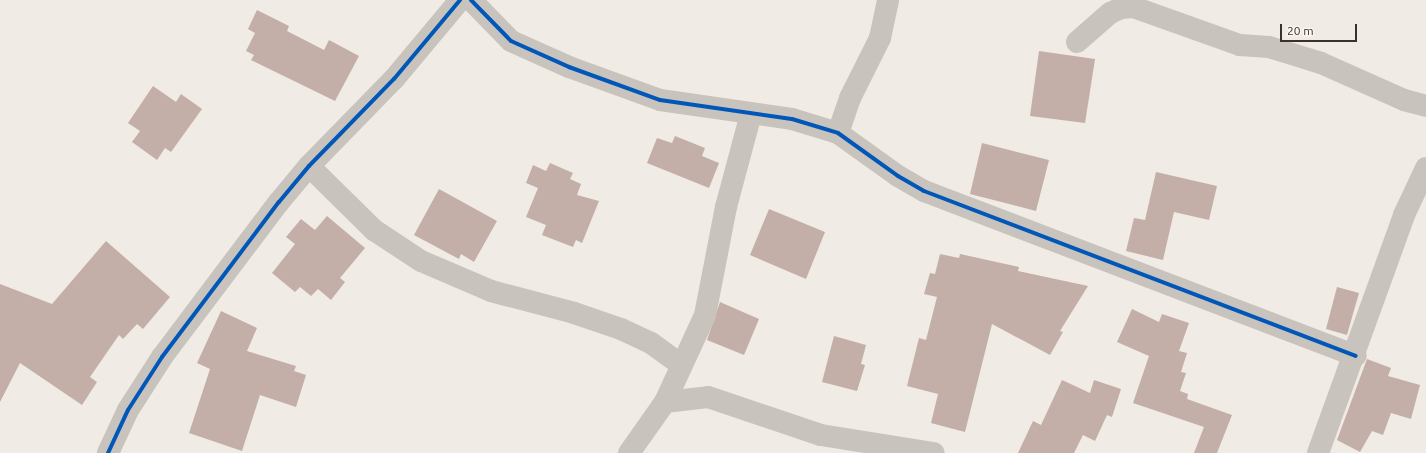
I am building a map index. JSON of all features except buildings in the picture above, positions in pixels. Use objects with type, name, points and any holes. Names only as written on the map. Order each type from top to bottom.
[{"type":"street","points":[[108,453],[128,410],[162,357],[308,166],[394,79],[460,0]]},
{"type":"street","points":[[471,0],[512,41],[569,67],[660,100],[792,119],[838,133],[898,176],[924,191],[1355,356]]},
{"type":"street","points":[[838,133],[850,98],[880,38],[888,0]]},
{"type":"street","points":[[1077,42],[1110,13],[1121,8],[1133,7],[1240,45],[1269,47],[1321,63],[1404,100],[1426,106]]},
{"type":"street","points":[[629,453],[665,402],[680,364],[705,315],[726,207],[750,114]]},
{"type":"street","points":[[308,166],[374,230],[421,261],[491,291],[574,313],[621,329],[651,343],[680,364]]},
{"type":"street","points":[[1325,451],[1355,356],[1404,215],[1426,168]]},
{"type":"street","points":[[665,402],[708,397],[821,435],[934,453]]},
{"type":"cycle path","points":[[108,453],[128,410],[162,357],[279,202],[309,166],[394,79],[460,0]]},
{"type":"cycle path","points":[[471,0],[511,41],[569,67],[660,100],[792,119],[838,133],[898,176],[924,191],[1355,356]]}]
